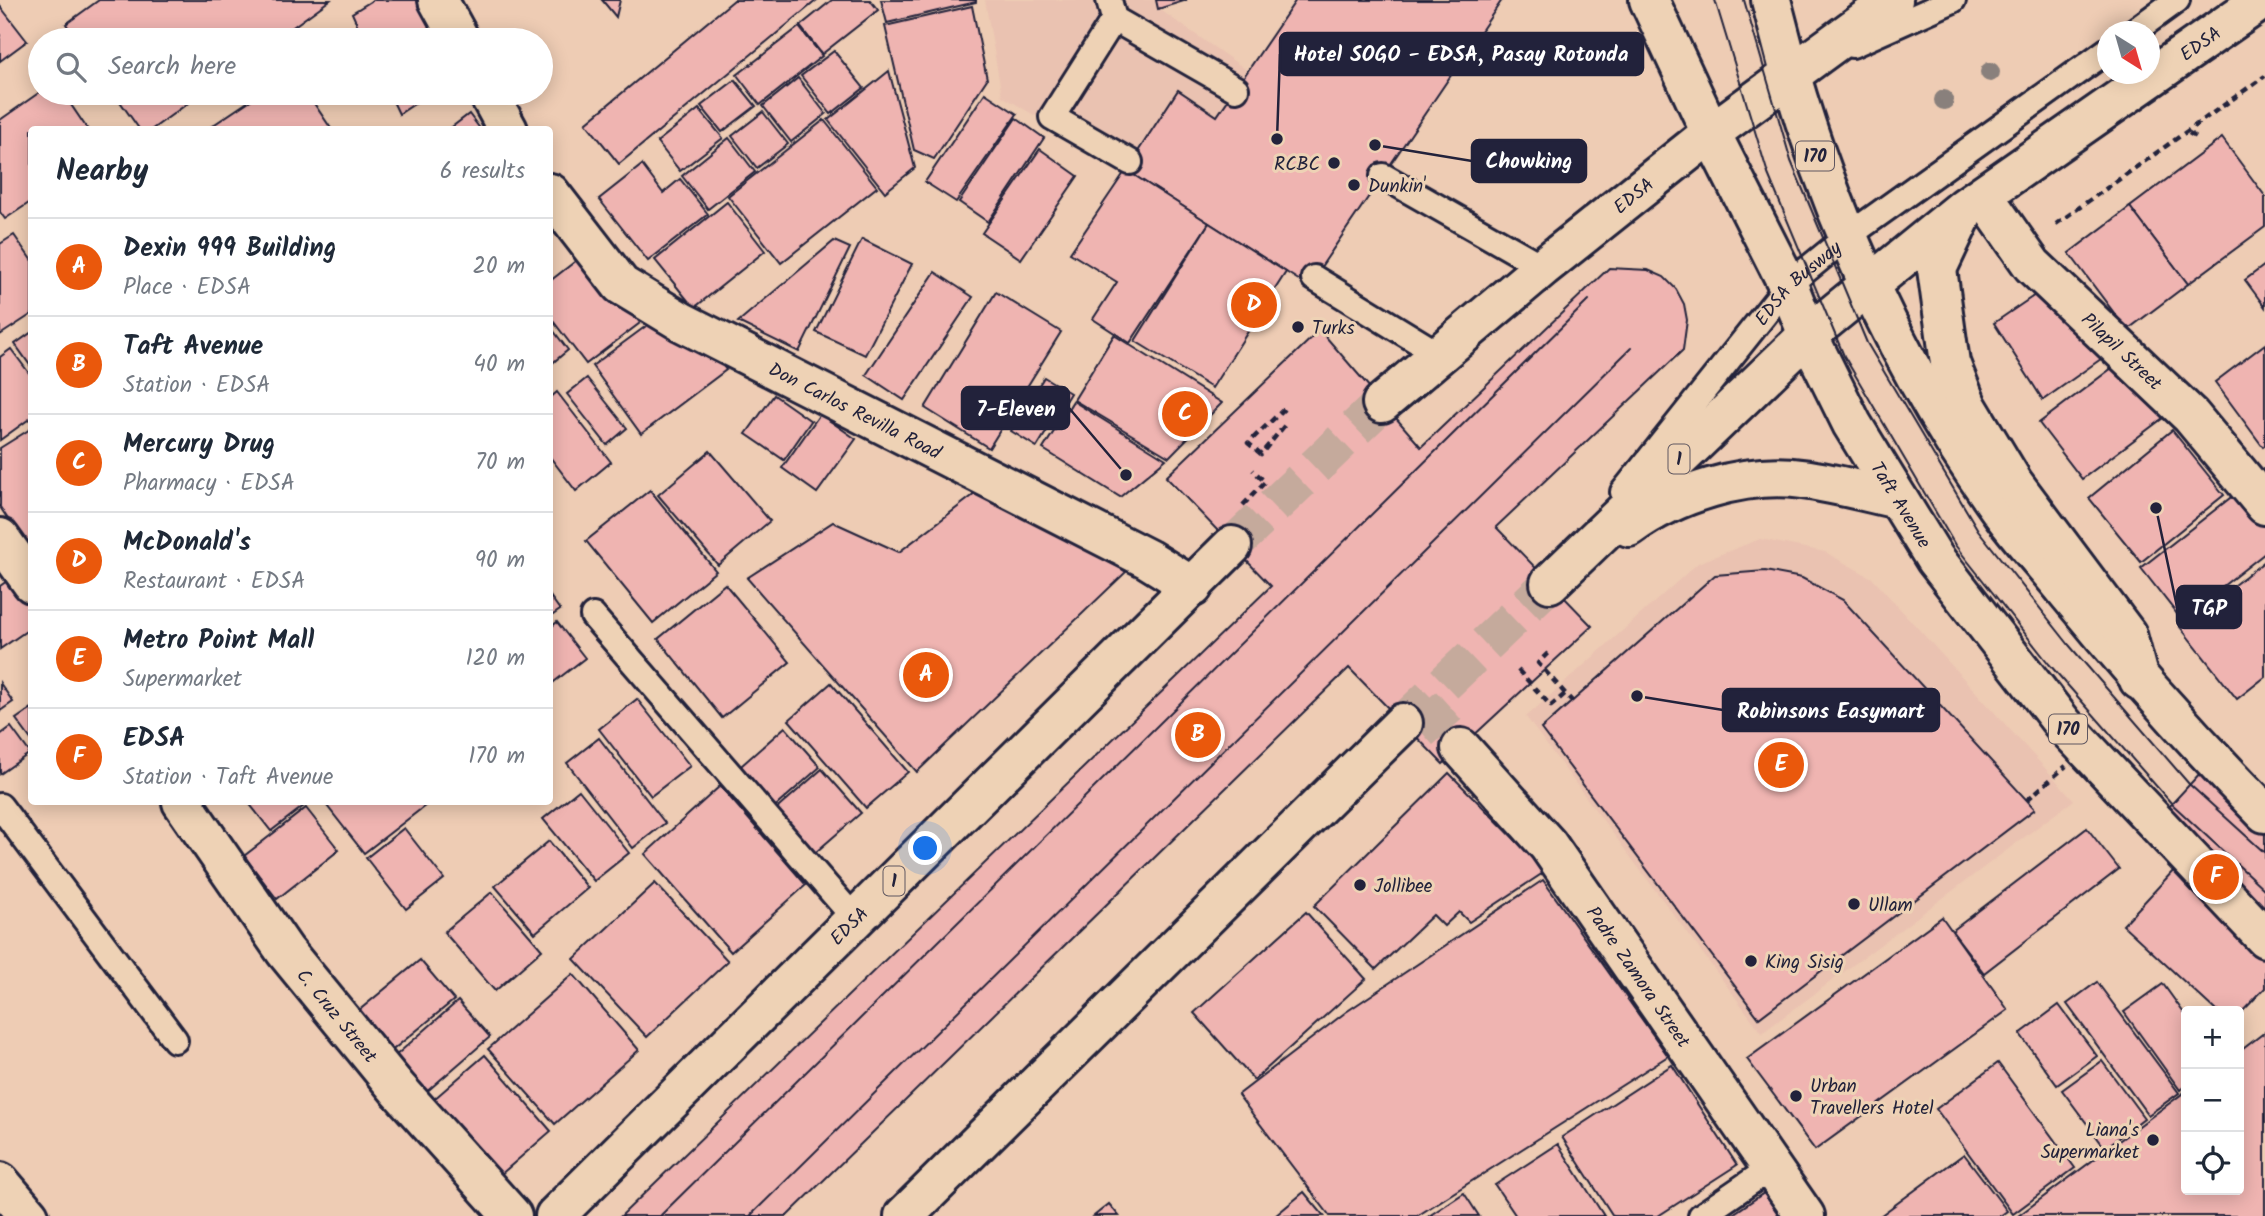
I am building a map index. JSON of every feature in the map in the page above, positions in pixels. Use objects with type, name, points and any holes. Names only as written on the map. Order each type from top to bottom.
[{"type":"main road","points":[[438,0],[453,28]]},
{"type":"main road","name":"Taft Avenue","points":[[1649,0],[1711,133],[1788,285],[1808,335],[1852,424],[1935,559],[2063,724],[2265,938]]},
{"type":"main road","points":[[1771,0],[1790,73]]},
{"type":"main road","name":"EDSA","points":[[1382,403],[1543,267],[1711,133],[1893,0]]},
{"type":"main road","name":"EDSA","points":[[1550,583],[1808,335],[1974,201],[2262,0]]},
{"type":"main road","name":"170","points":[[1790,73],[1813,152],[1868,286],[1923,389],[2004,514],[2139,680],[2265,813]]},
{"type":"main road","points":[[494,105],[506,126]]},
{"type":"main road","name":"Don Carlos Revilla Road","points":[[553,197],[621,285],[682,322],[1148,559],[1194,587]]},
{"type":"main road","points":[[1974,201],[1937,269],[1950,363],[1967,406],[2014,484],[2134,629],[2139,680]]},
{"type":"main road","name":"Pilapil Street","points":[[1974,201],[2020,250],[2191,416],[2265,505]]},
{"type":"main road","points":[[1550,583],[1648,513],[1702,491],[1760,479],[1800,478],[1898,499]]},
{"type":"main road","name":"EDSA","points":[[555,1216],[1194,587],[1235,528]]},
{"type":"main road","points":[[0,538],[28,577]]},
{"type":"main road","points":[[904,1216],[1403,723]]},
{"type":"main road","name":"Padre Zamora Street","points":[[1461,748],[1548,845],[1805,1216]]},
{"type":"main road","name":"C. Cruz Street","points":[[184,805],[285,951],[397,1088],[512,1216]]},
{"type":"main road","points":[[0,1182],[29,1216]]},
{"type":"lane","points":[[1790,73],[1953,0]]},
{"type":"lane","points":[[2148,21],[2177,0]]},
{"type":"lane","points":[[1130,162],[1052,117],[1112,10],[1236,89]]},
{"type":"lane","name":"EDSA Busway","points":[[1550,583],[1788,285],[1848,236],[2097,58]]},
{"type":"lane","points":[[1382,176],[1543,267]]},
{"type":"lane","points":[[1314,278],[1440,355]]},
{"type":"lane","points":[[593,616],[856,920]]},
{"type":"lane","points":[[0,806],[175,1040]]},
{"type":"lane","points":[[1701,1216],[1771,1168]]},
{"type":"path","points":[[2020,250],[2265,76]]},
{"type":"path","points":[[2107,192],[2190,132],[2199,139]]},
{"type":"path","points":[[1282,410],[1248,443],[1261,454],[1285,425]]},
{"type":"path","points":[[1235,528],[1265,482],[1253,470]]},
{"type":"path","points":[[1548,653],[1538,663],[1572,701]]},
{"type":"path","points":[[1518,670],[1551,706],[1564,695]]},
{"type":"path","points":[[2027,800],[2066,766]]},
{"type":"shaded area","points":[[985,0],[1156,0],[1159,9],[1248,71],[1217,116],[1178,90],[1126,170],[1002,96]]},
{"type":"shaded area","points":[[1760,539],[1825,552],[1872,578],[2074,800],[1762,1033],[1526,717],[1698,563]]},
{"type":"building","points":[[99,0],[330,0],[292,28],[69,28],[66,24]]},
{"type":"building","points":[[373,0],[426,0],[439,28],[359,28],[352,13]]},
{"type":"building","points":[[602,0],[620,0],[616,17]]},
{"type":"building","points":[[734,0],[817,0],[619,164],[586,123]]},
{"type":"building","points":[[832,0],[870,0],[878,10],[822,54],[800,26]]},
{"type":"building","points":[[881,0],[976,0],[976,2],[887,23]]},
{"type":"building","points":[[1156,0],[1187,0],[1158,9]]},
{"type":"building","points":[[1296,0],[1502,0],[1308,286],[1126,170],[1178,90],[1217,116]]},
{"type":"building","points":[[0,6],[27,41],[0,61]]},
{"type":"building","points":[[972,6],[987,79],[934,159],[914,150],[885,26]]},
{"type":"building","points":[[799,27],[822,56],[760,105],[737,75]]},
{"type":"building","points":[[834,51],[864,88],[831,114],[801,76]]},
{"type":"building","points":[[889,71],[915,168],[885,192],[828,120]]},
{"type":"building","points":[[798,78],[826,114],[791,142],[763,106]]},
{"type":"building","points":[[735,80],[756,106],[722,132],[701,106]]},
{"type":"building","points":[[985,93],[1017,114],[956,202],[925,182]]},
{"type":"building","points":[[28,100],[28,105],[71,105],[85,126],[28,126],[28,204],[5,219],[0,212],[0,120]]},
{"type":"building","points":[[122,105],[185,105],[157,126],[137,126]]},
{"type":"building","points":[[243,105],[315,105],[329,126],[212,126]]},
{"type":"building","points":[[395,105],[413,105],[399,114]]},
{"type":"building","points":[[699,109],[723,138],[680,171],[657,142]]},
{"type":"building","points":[[763,112],[788,144],[757,168],[732,136]]},
{"type":"building","points":[[469,114],[478,126],[453,126]]},
{"type":"building","points":[[1016,118],[1044,138],[988,222],[959,202]]},
{"type":"building","points":[[824,120],[877,187],[781,263],[728,196]]},
{"type":"building","points":[[729,138],[755,172],[708,209],[682,176]]},
{"type":"building","points":[[2222,138],[2265,196],[2265,227],[2188,284],[2130,207]]},
{"type":"building","points":[[1040,149],[1078,176],[1021,259],[982,233]]},
{"type":"building","points":[[642,165],[663,193],[680,179],[708,214],[648,261],[599,199]]},
{"type":"building","points":[[1126,170],[1209,223],[1130,343],[1093,319],[1117,282],[1070,253]]},
{"type":"building","points":[[727,202],[765,251],[694,308],[655,260]]},
{"type":"building","points":[[2130,207],[2188,284],[2127,330],[2069,253]]},
{"type":"building","points":[[1209,223],[1286,272],[1212,388],[1135,341]]},
{"type":"building","points":[[14,235],[28,255],[28,317],[0,335],[0,244]]},
{"type":"building","points":[[862,239],[912,264],[865,355],[816,332]]},
{"type":"building","points":[[834,241],[850,248],[799,352],[738,322]]},
{"type":"building","points":[[586,253],[640,323],[586,364],[553,321],[553,279]]},
{"type":"building","points":[[2265,265],[2265,307],[2245,280]]},
{"type":"building","points":[[1609,268],[1648,270],[1664,277],[1676,289],[1684,304],[1687,320],[1683,350],[1496,527],[1592,626],[1443,764],[1349,668],[787,1216],[621,1216],[1271,586],[1166,477],[1320,330],[1421,447]]},
{"type":"building","points":[[935,272],[973,297],[904,400],[866,375]]},
{"type":"building","points":[[2041,291],[2108,354],[2043,400],[1994,323]]},
{"type":"building","points":[[996,292],[1061,332],[989,448],[925,408]]},
{"type":"building","points":[[661,315],[692,350],[710,348],[726,370],[641,434],[592,366]]},
{"type":"building","points":[[553,330],[568,350],[553,362]]},
{"type":"building","points":[[28,335],[28,362],[15,344]]},
{"type":"building","points":[[1114,335],[1222,403],[1169,457],[1074,400]]},
{"type":"building","points":[[2265,344],[2265,445],[2263,447],[2215,382]]},
{"type":"building","points":[[11,349],[28,372],[28,420],[0,440],[0,357]]},
{"type":"building","points":[[2120,362],[2163,418],[2082,479],[2039,423]]},
{"type":"building","points":[[1044,377],[1070,393],[1037,447],[1011,431]]},
{"type":"building","points":[[587,378],[627,428],[607,445],[567,394]]},
{"type":"building","points":[[557,392],[611,462],[576,491],[553,461],[553,395]]},
{"type":"building","points":[[774,395],[811,421],[784,460],[746,434]]},
{"type":"building","points":[[1073,401],[1166,459],[1120,497],[1043,449]]},
{"type":"building","points":[[820,414],[856,439],[817,493],[782,468]]},
{"type":"building","points":[[28,430],[28,550],[0,507],[0,448]]},
{"type":"building","points":[[2172,430],[2224,495],[2141,562],[2089,498]]},
{"type":"building","points":[[710,451],[770,521],[718,565],[658,495]]},
{"type":"building","points":[[988,484],[1030,507],[1126,572],[917,772],[747,578],[833,522],[899,552]]},
{"type":"building","points":[[650,490],[716,571],[653,623],[586,541]]},
{"type":"building","points":[[2239,491],[2265,524],[2265,553],[2181,619],[2141,568]]},
{"type":"building","points":[[2265,561],[2265,677],[2237,699],[2180,627]]},
{"type":"building","points":[[1765,571],[1802,578],[1843,600],[2035,809],[1759,1018],[1541,729],[1715,575]]},
{"type":"building","points":[[17,574],[28,589],[28,630],[0,649],[0,586]]},
{"type":"building","points":[[725,584],[790,662],[722,718],[658,639]]},
{"type":"building","points":[[553,600],[560,610],[553,615]]},
{"type":"building","points":[[557,622],[585,658],[553,683],[553,625]]},
{"type":"building","points":[[0,683],[13,702],[0,711]]},
{"type":"building","points":[[831,683],[908,772],[866,808],[789,720]]},
{"type":"building","points":[[637,699],[690,766],[651,796],[599,729]]},
{"type":"building","points":[[28,711],[28,736],[16,719]]},
{"type":"building","points":[[11,727],[28,750],[28,754],[0,774],[0,735]]},
{"type":"building","points":[[785,727],[820,767],[769,812],[733,773]]},
{"type":"building","points":[[599,738],[665,823],[633,848],[567,763]]},
{"type":"building","points":[[822,769],[861,813],[809,858],[771,814]]},
{"type":"building","points":[[2203,770],[2265,788],[2265,988],[2244,1010],[2244,1006],[2211,1006],[2123,925],[2175,869],[2141,837]]},
{"type":"building","points":[[1449,773],[1546,871],[1469,922],[1459,912],[1444,926],[1433,915],[1376,969],[1314,906]]},
{"type":"building","points":[[720,786],[806,885],[731,952],[645,854]]},
{"type":"building","points":[[579,790],[629,853],[594,881],[543,819]]},
{"type":"building","points":[[250,805],[305,805],[271,831]]},
{"type":"building","points":[[326,805],[426,805],[364,853]]},
{"type":"building","points":[[306,808],[339,850],[277,899],[244,856]]},
{"type":"building","points":[[404,828],[444,879],[406,909],[366,858]]},
{"type":"building","points":[[2087,828],[2119,869],[1984,973],[1952,931]]},
{"type":"building","points":[[549,841],[588,888],[535,933],[495,886]]},
{"type":"building","points":[[1543,880],[1668,1056],[1417,1216],[1330,1216],[1238,1095],[1346,1012]]},
{"type":"building","points":[[655,883],[728,961],[647,1037],[574,959]]},
{"type":"building","points":[[492,892],[542,950],[495,991],[444,932]]},
{"type":"building","points":[[1306,912],[1366,979],[1254,1080],[1194,1013]]},
{"type":"building","points":[[1942,917],[2008,1010],[1815,1150],[1747,1059]]},
{"type":"building","points":[[420,960],[454,1000],[384,1057],[351,1017]]},
{"type":"building","points":[[573,974],[639,1050],[555,1124],[488,1049]]},
{"type":"building","points":[[2097,982],[2179,1093],[2148,1115],[2067,1004]]},
{"type":"building","points":[[2163,984],[2181,1009],[2180,1090],[2124,1012]]},
{"type":"building","points":[[458,1001],[490,1037],[417,1100],[386,1064]]},
{"type":"building","points":[[2059,1005],[2097,1056],[2057,1085],[2020,1034]]},
{"type":"building","name":"Liana's Supermarket","points":[[2265,1032],[2265,1216],[2018,1216],[2181,1095],[2181,1195],[2244,1195],[2244,1048]]},
{"type":"building","points":[[485,1055],[551,1131],[492,1182],[426,1106]]},
{"type":"building","points":[[2102,1061],[2144,1118],[2105,1148],[2062,1090]]},
{"type":"building","points":[[1998,1063],[2075,1168],[2013,1214],[1936,1109]]},
{"type":"building","points":[[1672,1065],[1737,1165],[1658,1216],[1613,1216],[1562,1137]]},
{"type":"building","points":[[1558,1144],[1604,1216],[1516,1216],[1495,1185]]},
{"type":"building","points":[[1964,1154],[2007,1211],[2000,1216],[1880,1216]]},
{"type":"building","points":[[1304,1192],[1324,1216],[1275,1216]]},
{"type":"building","points":[[1464,1193],[1479,1216],[1429,1216]]},
{"type":"building","points":[[1764,1193],[1780,1216],[1730,1216]]},
{"type":"building","points":[[1109,1204],[1119,1216],[1094,1216]]},
{"type":"tunnel","points":[[1232,546],[1382,403]]},
{"type":"tunnel","points":[[1403,723],[1550,583]]},
{"type":"tunnel","points":[[1422,704],[1461,748]]},
{"type":"tram line","points":[[1715,0],[1768,174],[1844,356],[1955,545],[2049,664],[2172,804],[2265,890]]},
{"type":"tram line","points":[[1744,0],[1791,161],[1867,343],[1978,530],[2069,645],[2189,784],[2265,853]]},
{"type":"tram line","points":[[660,1216],[1589,300]]},
{"type":"tram line","points":[[750,1216],[1631,348]]},
{"type":"place","name":"Hotel SOGO - EDSA, Pasay Rotonda","points":[[1277,139]]},
{"type":"place","name":"Chowking","points":[[1375,145]]},
{"type":"place","name":"RCBC","points":[[1334,163]]},
{"type":"place","name":"Dunkin'","points":[[1354,185]]},
{"type":"place","name":"McDonald's","points":[[1254,305]]},
{"type":"place","name":"Turks","points":[[1298,327]]},
{"type":"place","name":"Mercury Drug","points":[[1185,414]]},
{"type":"place","name":"7-Eleven","points":[[1126,475]]},
{"type":"place","name":"TGP","points":[[2156,508]]},
{"type":"place","name":"Dexin 999 Building","points":[[926,675]]},
{"type":"place","name":"Robinsons Easymart","points":[[1637,696]]},
{"type":"place","name":"Taft Avenue","points":[[1198,735]]},
{"type":"place","name":"Metro Point Mall","points":[[1781,765]]},
{"type":"place","name":"EDSA","points":[[2216,877]]},
{"type":"place","name":"Jollibee","points":[[1360,885]]},
{"type":"place","name":"Ullam","points":[[1854,904]]},
{"type":"place","name":"King Sisig","points":[[1751,961]]},
{"type":"place","name":"Urban Travellers Hotel","points":[[1796,1096]]},
{"type":"place","name":"Liana's Supermarket","points":[[2153,1140]]}]
